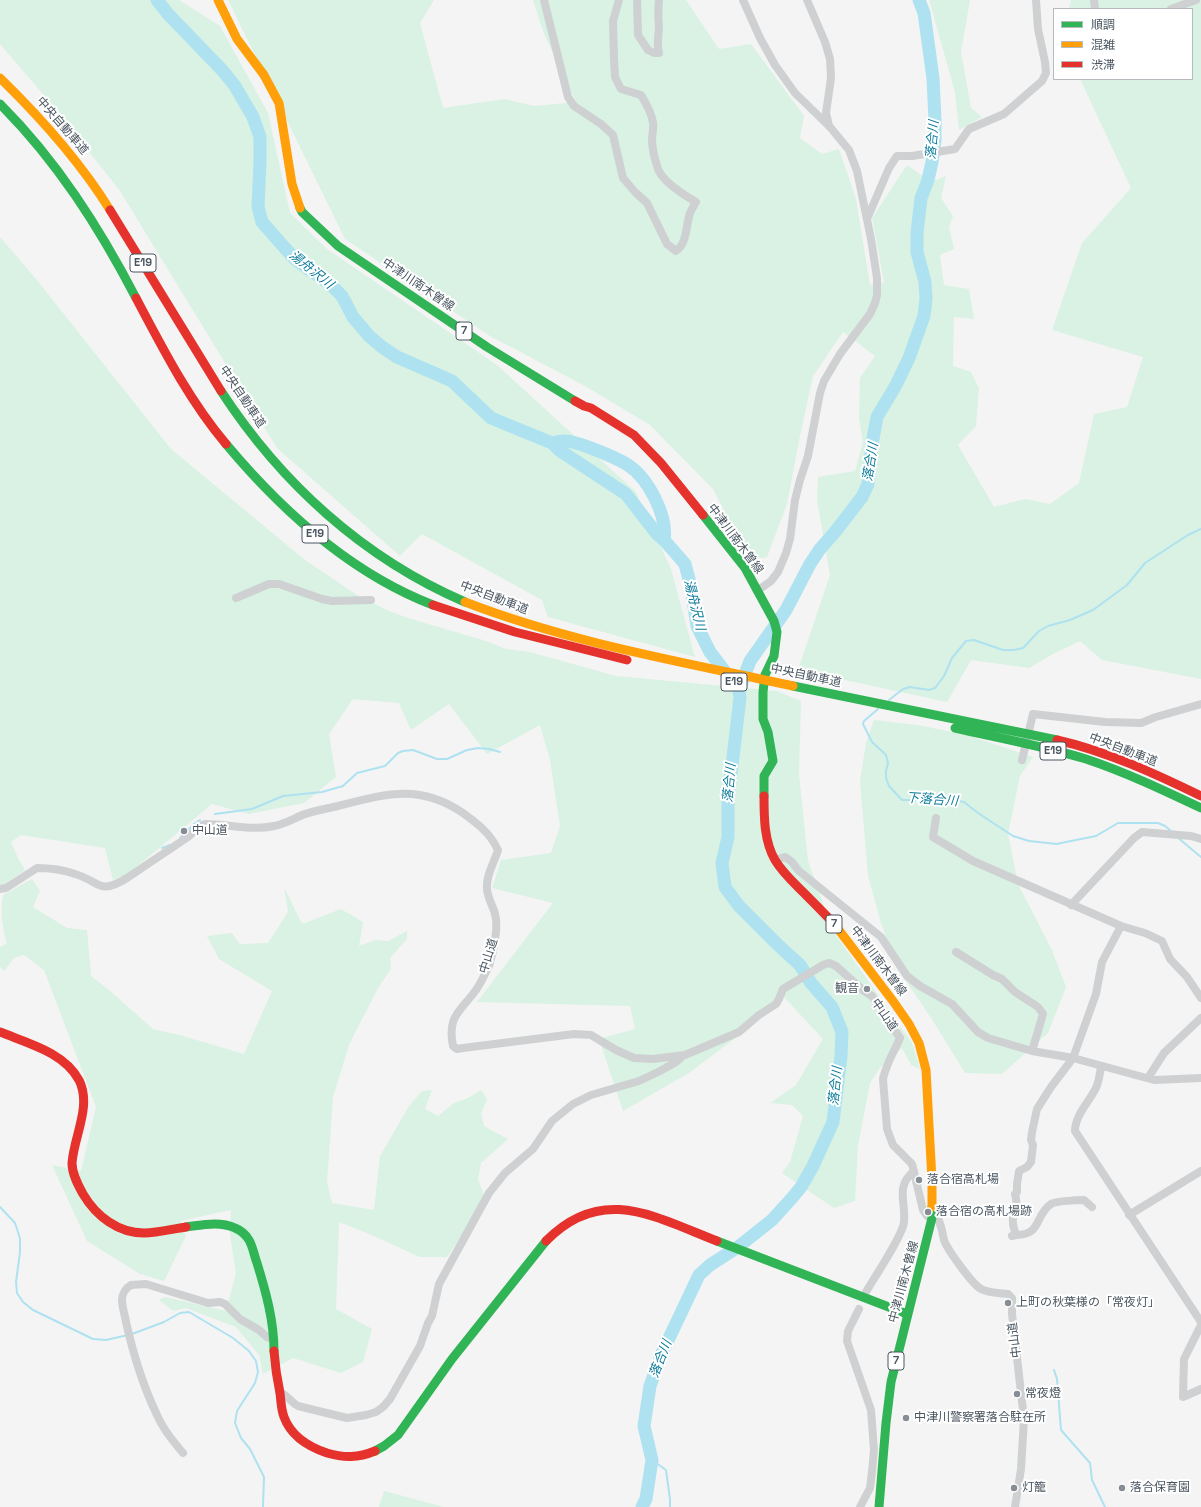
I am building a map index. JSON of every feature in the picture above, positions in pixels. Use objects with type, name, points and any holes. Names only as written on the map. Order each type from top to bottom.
[{"type":"main road","name":"中津川南木曽線","points":[[218,0],[237,40],[264,75],[279,103],[292,184],[302,212],[338,246],[412,295],[486,347],[584,406],[592,408],[634,435],[662,463],[745,568],[774,621],[776,632],[774,656],[765,675],[763,692],[763,719],[768,732],[773,761],[764,776],[764,810],[770,849],[775,860],[785,874],[823,911],[841,932],[897,1007],[909,1024],[919,1043],[926,1070],[932,1180],[932,1215],[888,1398],[879,1507]]},
{"type":"main road","name":"中央自動車道","points":[[0,78],[27,103],[82,168],[138,254],[201,359],[245,425],[264,449],[284,473],[314,504],[367,547],[399,568],[430,585],[494,613],[572,636],[898,712],[1069,754],[1146,782],[1201,808]]},
{"type":"main road","name":"中央自動車道","points":[[0,104],[41,148],[67,182],[94,222],[174,368],[220,438],[266,491],[292,515],[354,563],[389,584],[422,600],[491,625],[570,646],[898,712],[1020,732],[1071,743],[1118,759],[1201,796]]},
{"type":"main road","points":[[0,1032],[54,1056],[67,1066],[77,1080],[83,1095],[84,1109],[73,1156],[73,1171],[85,1198],[102,1218],[116,1226],[136,1232],[155,1233],[189,1227],[221,1224],[235,1227],[245,1235],[249,1241],[262,1278],[269,1304],[274,1340],[275,1366],[282,1411],[289,1428],[307,1445],[338,1456],[357,1456],[373,1453],[388,1444],[398,1435],[452,1359],[543,1245],[562,1226],[571,1220],[596,1210],[617,1208],[631,1210],[778,1264],[907,1314]]},
{"type":"street","points":[[544,0],[568,97],[574,106],[601,124],[612,135],[623,178],[647,203],[668,244],[676,251],[680,248],[683,242],[690,213],[696,202],[678,191],[662,175],[655,160],[652,140],[654,124],[649,108],[641,95],[621,89],[615,77],[613,21],[618,0]]},
{"type":"street","points":[[637,0],[638,35],[648,50],[654,53],[659,53],[657,45],[659,28],[659,0]]},
{"type":"street","points":[[742,0],[775,66],[795,93],[830,127],[849,150],[857,171],[877,278],[877,295],[870,314],[840,354],[824,381],[820,393],[808,456],[800,480],[790,539],[786,553],[778,572],[770,581],[757,591]]},
{"type":"street","points":[[807,0],[825,42],[830,59],[831,78],[826,113],[830,127]]},
{"type":"street","points":[[867,218],[889,168],[896,156],[912,156],[955,149],[969,129],[1004,114],[1042,80],[1046,73],[1038,29],[1036,0]]},
{"type":"street","points":[[1174,8],[1196,0]]},
{"type":"street","points":[[236,598],[269,584],[279,584],[332,601],[371,600]]},
{"type":"street","points":[[1022,760],[1033,714],[1105,722],[1141,723],[1201,704]]},
{"type":"street","name":"中山道","points":[[0,889],[6,888],[38,868],[75,874],[103,887],[110,887],[117,884],[188,837],[194,830],[205,824],[262,828],[273,827],[300,816],[390,794],[419,794],[455,808],[481,826],[489,834],[498,850],[487,880],[486,890],[496,916],[496,930],[492,954],[484,976],[455,1016],[451,1035],[453,1046],[457,1049],[574,1034],[591,1035],[616,1050],[634,1058],[653,1059],[685,1055],[739,1032],[759,1015],[776,1004],[783,989],[823,965],[829,963],[836,966],[864,991],[872,996],[900,1038],[890,1057],[883,1079],[887,1129],[893,1145],[910,1161],[914,1171],[923,1210],[927,1216],[937,1216],[946,1244],[974,1283],[981,1289],[1008,1294],[1012,1298],[1012,1320],[1024,1418],[1021,1469],[1015,1507]]},
{"type":"street","points":[[936,818],[933,837],[973,861],[1071,905],[1162,941],[1170,959],[1187,977],[1201,998]]},
{"type":"street","points":[[1071,905],[1134,838],[1142,832],[1191,836],[1201,839]]},
{"type":"street","points":[[775,860],[785,857],[792,861],[799,871],[881,937],[907,976],[920,986],[952,1004],[978,1032],[988,1038],[1032,1051],[1073,1058],[1154,1080],[1201,1078]]},
{"type":"street","points":[[1092,1207],[1084,1200],[1052,1203],[1043,1212],[1033,1229],[1026,1235],[1014,1235],[1013,1218],[1017,1206],[1015,1194],[1017,1192],[1019,1171],[1031,1162],[1033,1145],[1031,1140],[1032,1132],[1038,1109],[1051,1087],[1073,1058],[1096,994],[1102,962],[1121,926]]},
{"type":"street","points":[[956,952],[993,976],[1002,979],[1015,992],[1038,1007],[1043,1014],[1032,1051]]},
{"type":"street","points":[[1148,1078],[1164,1052],[1201,1018]]},
{"type":"street","points":[[279,1392],[286,1394],[291,1402],[298,1406],[347,1418],[354,1418],[371,1413],[383,1407],[390,1399],[420,1346],[432,1316],[439,1284],[489,1193],[505,1173],[533,1149],[552,1121],[573,1104],[591,1096],[639,1081],[660,1072],[685,1055]]},
{"type":"street","points":[[1101,1066],[1100,1079],[1078,1118],[1075,1125],[1075,1131],[1201,1323],[1184,1359],[1183,1397],[1201,1389]]},
{"type":"street","points":[[866,1292],[900,1234],[904,1223],[903,1184],[907,1176],[914,1171]]},
{"type":"street","points":[[1129,1215],[1201,1171]]},
{"type":"street","points":[[183,1453],[157,1416],[146,1387],[128,1328],[123,1303],[125,1290],[131,1285],[140,1284],[154,1286],[208,1303],[220,1302],[225,1304],[233,1314],[240,1319],[274,1340]]},
{"type":"street","points":[[859,1309],[848,1331],[847,1341],[871,1410],[874,1450],[870,1488],[860,1507]]},
{"type":"green space","points":[[0,0],[179,0],[220,26],[268,113],[290,213],[327,249],[497,365],[636,492],[671,569],[695,657],[548,617],[542,600],[422,534],[400,556],[277,448],[120,191],[53,106],[0,44]]},
{"type":"green space","points":[[228,0],[434,0],[420,23],[443,108],[505,99],[534,106],[576,102],[544,34],[533,0],[686,0],[719,49],[751,44],[804,116],[800,138],[822,154],[839,149],[856,199],[870,285],[884,282],[872,218],[907,165],[921,175],[936,180],[946,176],[941,198],[953,216],[949,227],[954,249],[940,255],[944,285],[969,289],[974,319],[954,317],[953,366],[971,372],[979,388],[976,426],[958,445],[994,507],[1025,499],[1050,504],[1079,483],[1094,414],[1127,407],[1143,357],[1052,330],[1082,243],[1131,188],[1080,80],[1193,80],[1193,8],[1069,8],[1071,0],[1201,0],[1201,679],[1102,660],[1080,641],[1029,668],[971,660],[947,702],[798,670],[830,575],[817,500],[818,477],[855,471],[863,442],[859,418],[860,378],[875,356],[843,332],[813,376],[787,504],[767,557],[749,560],[713,489],[650,425],[585,386],[490,336],[345,239]]},
{"type":"green space","points":[[929,0],[970,0],[961,52],[971,108],[982,117],[959,130],[955,92]]},
{"type":"green space","points":[[0,237],[36,279],[171,449],[305,560],[357,595],[389,611],[408,618],[486,641],[506,649],[530,652],[616,676],[777,691],[801,701],[799,774],[808,861],[833,931],[912,1043],[920,1069],[911,1065],[902,1048],[880,1068],[870,1083],[858,1146],[855,1201],[834,1208],[782,1173],[790,1162],[803,1116],[792,1105],[770,1103],[796,1085],[823,1039],[782,995],[738,1036],[689,1073],[623,1111],[599,1039],[635,1029],[630,1006],[477,1002],[553,903],[492,888],[501,860],[551,853],[560,826],[550,760],[540,725],[487,754],[449,704],[411,730],[399,703],[353,699],[329,734],[336,777],[304,803],[249,814],[212,804],[128,874],[113,880],[105,848],[21,835],[11,842],[25,870],[4,885],[0,885]]},
{"type":"green space","points":[[874,720],[918,725],[967,735],[1033,757],[1020,776],[1008,834],[1018,884],[1052,950],[1066,987],[1048,1033],[1002,1074],[965,1073],[933,1021],[898,969],[881,923],[868,876],[860,781],[866,743]]},
{"type":"green space","points":[[32,879],[40,891],[33,907],[67,928],[87,930],[91,976],[153,1029],[244,1054],[272,991],[219,959],[207,936],[232,933],[240,944],[268,943],[288,912],[284,887],[302,924],[341,909],[363,922],[359,946],[376,940],[388,941],[407,931],[407,939],[390,958],[391,969],[378,988],[349,1045],[333,1097],[327,1182],[332,1203],[374,1210],[380,1156],[409,1106],[422,1091],[432,1090],[425,1109],[438,1116],[454,1103],[468,1098],[481,1090],[487,1099],[481,1114],[484,1126],[508,1139],[481,1163],[478,1179],[486,1200],[447,1257],[420,1257],[339,1222],[336,1309],[372,1329],[363,1362],[341,1373],[293,1358],[263,1374],[259,1355],[236,1327],[186,1308],[173,1311],[159,1300],[165,1297],[226,1311],[236,1273],[230,1235],[231,1210],[180,1221],[186,1236],[164,1281],[140,1274],[87,1241],[52,1165],[81,1171],[96,1107],[44,970],[24,955],[14,958],[4,971],[0,967],[0,947],[7,943],[2,919],[3,895]]},
{"type":"green space","points":[[384,1491],[444,1507],[379,1507]]},
{"type":"waterway","name":"湯舟沢川","points":[[157,0],[168,14],[223,71],[235,86],[253,117],[260,137],[258,207],[262,222],[296,260],[331,285],[342,296],[353,317],[369,336],[382,347],[397,357],[452,381],[491,418],[552,443],[559,450],[626,494],[657,534],[685,564],[691,587],[697,626],[710,652],[739,690]]},
{"type":"waterway","name":"落合川","points":[[642,1507],[646,1499],[652,1460],[644,1426],[650,1386],[662,1353],[699,1275],[710,1265],[738,1247],[772,1220],[792,1198],[801,1187],[813,1166],[833,1122],[841,1056],[842,1032],[832,1007],[811,983],[800,965],[739,906],[725,887],[722,863],[728,837],[728,799],[740,698],[739,690],[750,661],[786,610],[810,564],[820,549],[862,497],[868,484],[872,444],[877,417],[896,385],[909,358],[924,316],[926,299],[925,282],[917,252],[917,233],[921,198],[928,180],[932,162],[935,140],[935,120],[933,78],[924,13],[919,0]]},
{"type":"waterway","name":"湯舟沢川","points":[[552,443],[565,441],[587,447],[623,462],[635,471],[649,488],[660,509],[663,520],[664,540]]},
{"type":"waterway","name":"下落合川","points":[[889,700],[903,689],[910,687],[929,690],[935,688],[944,676],[952,658],[966,641],[974,640],[1003,650],[1023,648],[1039,631],[1048,626],[1070,620],[1093,610],[1127,585],[1145,563],[1188,535],[1201,529]]},
{"type":"waterway","name":"下落合川","points":[[878,709],[864,721],[863,724],[872,742],[886,755],[888,763],[886,778],[889,786],[902,800],[952,800],[964,802],[1013,836],[1029,841],[1057,844],[1096,836],[1118,823],[1158,823],[1171,831]]},
{"type":"waterway","points":[[215,814],[252,809],[283,796],[322,792],[343,786],[357,773],[385,766],[398,753],[403,751],[413,750],[437,759],[447,759],[467,750],[478,748],[500,752]]},
{"type":"waterway","points":[[180,838],[200,820]]},
{"type":"waterway","name":"下落合川","points":[[1177,837],[1201,857]]},
{"type":"waterway","points":[[162,848],[170,845]]},
{"type":"waterway","points":[[0,1207],[15,1223],[20,1239],[20,1252],[16,1282],[17,1293],[23,1302],[33,1310],[93,1339],[106,1340],[128,1335]]},
{"type":"waterway","points":[[132,1334],[164,1322],[180,1313],[189,1312],[233,1338],[249,1351],[256,1361],[258,1372],[255,1383],[237,1411],[235,1423],[241,1438],[250,1449],[264,1477],[263,1507]]},
{"type":"waterway","points":[[1054,1370],[1057,1379],[1061,1430],[1090,1463],[1092,1480],[1105,1507]]},
{"type":"waterway","points":[[652,1460],[666,1470],[670,1507]]},
{"type":"traffic: fast","points":[[0,104],[40,148],[76,196],[92,220],[136,298]]},
{"type":"traffic: fast","points":[[300,208],[302,212],[338,246],[487,347],[575,401]]},
{"type":"traffic: fast","points":[[221,391],[270,457],[298,487],[327,514],[359,540],[392,563],[428,584],[465,602]]},
{"type":"traffic: fast","points":[[226,444],[270,493],[319,538],[374,576],[403,592],[433,605]]},
{"type":"traffic: fast","points":[[703,515],[745,568],[774,621],[777,632],[774,656],[765,675],[763,692],[763,719],[768,732],[773,761],[764,776],[764,796]]},
{"type":"traffic: fast","points":[[793,686],[1057,740]]},
{"type":"traffic: fast","points":[[955,728],[1037,746],[1086,759],[1130,775],[1201,808]]},
{"type":"traffic: fast","points":[[879,1507],[891,1382],[932,1218],[932,1207]]},
{"type":"traffic: fast","points":[[186,1227],[211,1224],[229,1226],[237,1229],[248,1238],[266,1296],[273,1329],[274,1351]]},
{"type":"traffic: fast","points":[[375,1451],[398,1435],[452,1359],[546,1241]]},
{"type":"traffic: fast","points":[[717,1241],[907,1314]]},
{"type":"traffic: slow","points":[[218,0],[237,39],[264,75],[279,103],[292,184],[300,208]]},
{"type":"traffic: slow","points":[[0,78],[59,140],[86,174],[110,210]]},
{"type":"traffic: slow","points":[[465,602],[546,629],[586,640],[669,660],[793,686]]},
{"type":"traffic: slow","points":[[835,925],[893,1001],[909,1024],[919,1043],[926,1070],[932,1207]]},
{"type":"traffic: jam","points":[[110,210],[221,391]]},
{"type":"traffic: jam","points":[[136,298],[188,392],[226,444]]},
{"type":"traffic: jam","points":[[575,401],[591,408],[634,435],[661,463],[703,515]]},
{"type":"traffic: jam","points":[[433,605],[515,632],[627,660]]},
{"type":"traffic: jam","points":[[1057,740],[1094,750],[1149,772],[1201,796]]},
{"type":"traffic: jam","points":[[764,796],[767,837],[771,853],[788,877],[835,925]]},
{"type":"traffic: jam","points":[[0,1032],[55,1055],[72,1070],[79,1080],[83,1090],[84,1100],[81,1121],[73,1153],[72,1167],[79,1187],[94,1209],[109,1222],[125,1230],[134,1232],[144,1233],[186,1227]]},
{"type":"traffic: jam","points":[[546,1241],[567,1224],[588,1214],[608,1210],[629,1211],[650,1215],[717,1241]]},
{"type":"traffic: jam","points":[[274,1351],[283,1414],[291,1430],[301,1440],[314,1448],[333,1455],[357,1456],[375,1451]]},
{"type":"place","name":"中山道","points":[[184,831]]},
{"type":"place","name":"観音","points":[[867,989]]},
{"type":"place","name":"落合宿高札場","points":[[919,1180]]},
{"type":"place","name":"落合宿の高札場跡","points":[[928,1212]]},
{"type":"place","name":"上町の秋葉様の「常夜灯」","points":[[1008,1303]]},
{"type":"place","name":"常夜燈","points":[[1017,1394]]},
{"type":"place","name":"中津川警察署落合駐在所","points":[[906,1418]]},
{"type":"place","name":"灯籠","points":[[1014,1488]]},
{"type":"place","name":"落合保育園","points":[[1122,1488]]}]
